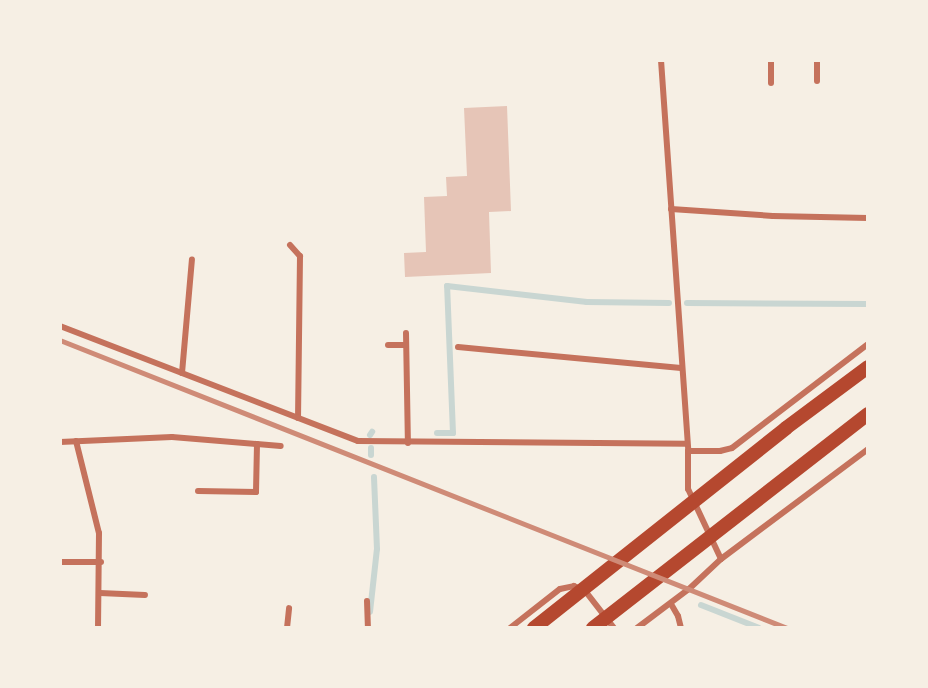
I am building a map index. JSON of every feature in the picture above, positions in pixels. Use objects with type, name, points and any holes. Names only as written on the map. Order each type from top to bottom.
[{"type":"highway","points":[[534,628],[868,367]]},
{"type":"highway","points":[[593,628],[868,414]]},
{"type":"street","points":[[661,60],[688,448],[688,489],[721,559]]},
{"type":"street","points":[[771,60],[771,83]]},
{"type":"street","points":[[817,60],[817,81]]},
{"type":"street","points":[[670,209],[773,216],[868,218]]},
{"type":"street","points":[[290,245],[300,256],[298,418]]},
{"type":"street","points":[[182,373],[192,259]]},
{"type":"street","points":[[60,326],[358,441],[688,448],[720,451],[732,448],[868,344]]},
{"type":"street","points":[[406,333],[408,443]]},
{"type":"street","points":[[388,345],[406,345]]},
{"type":"street","points":[[458,347],[681,368]]},
{"type":"street","points":[[60,442],[171,437],[281,446]]},
{"type":"street","points":[[76,441],[99,533],[101,562],[98,628]]},
{"type":"street","points":[[198,491],[256,492],[257,444]]},
{"type":"street","points":[[637,628],[670,604],[721,559],[868,448]]},
{"type":"street","points":[[60,562],[101,562]]},
{"type":"street","points":[[510,628],[560,589],[574,586],[586,592],[614,628]]},
{"type":"street","points":[[100,593],[145,595]]},
{"type":"street","points":[[367,601],[368,628]]},
{"type":"street","points":[[670,604],[678,616],[681,628]]},
{"type":"street","points":[[287,628],[289,608]]},
{"type":"building","points":[[507,106],[511,211],[489,212],[491,273],[405,277],[404,253],[426,252],[424,197],[447,196],[446,177],[467,176],[464,108]]},
{"type":"waterway","points":[[437,433],[453,433],[447,286],[587,302],[669,303]]},
{"type":"waterway","points":[[687,303],[868,304]]},
{"type":"waterway","points":[[371,448],[371,455]]},
{"type":"waterway","points":[[370,612],[377,549],[374,477]]},
{"type":"waterway","points":[[701,605],[759,628]]},
{"type":"railway","points":[[60,340],[787,628]]}]
